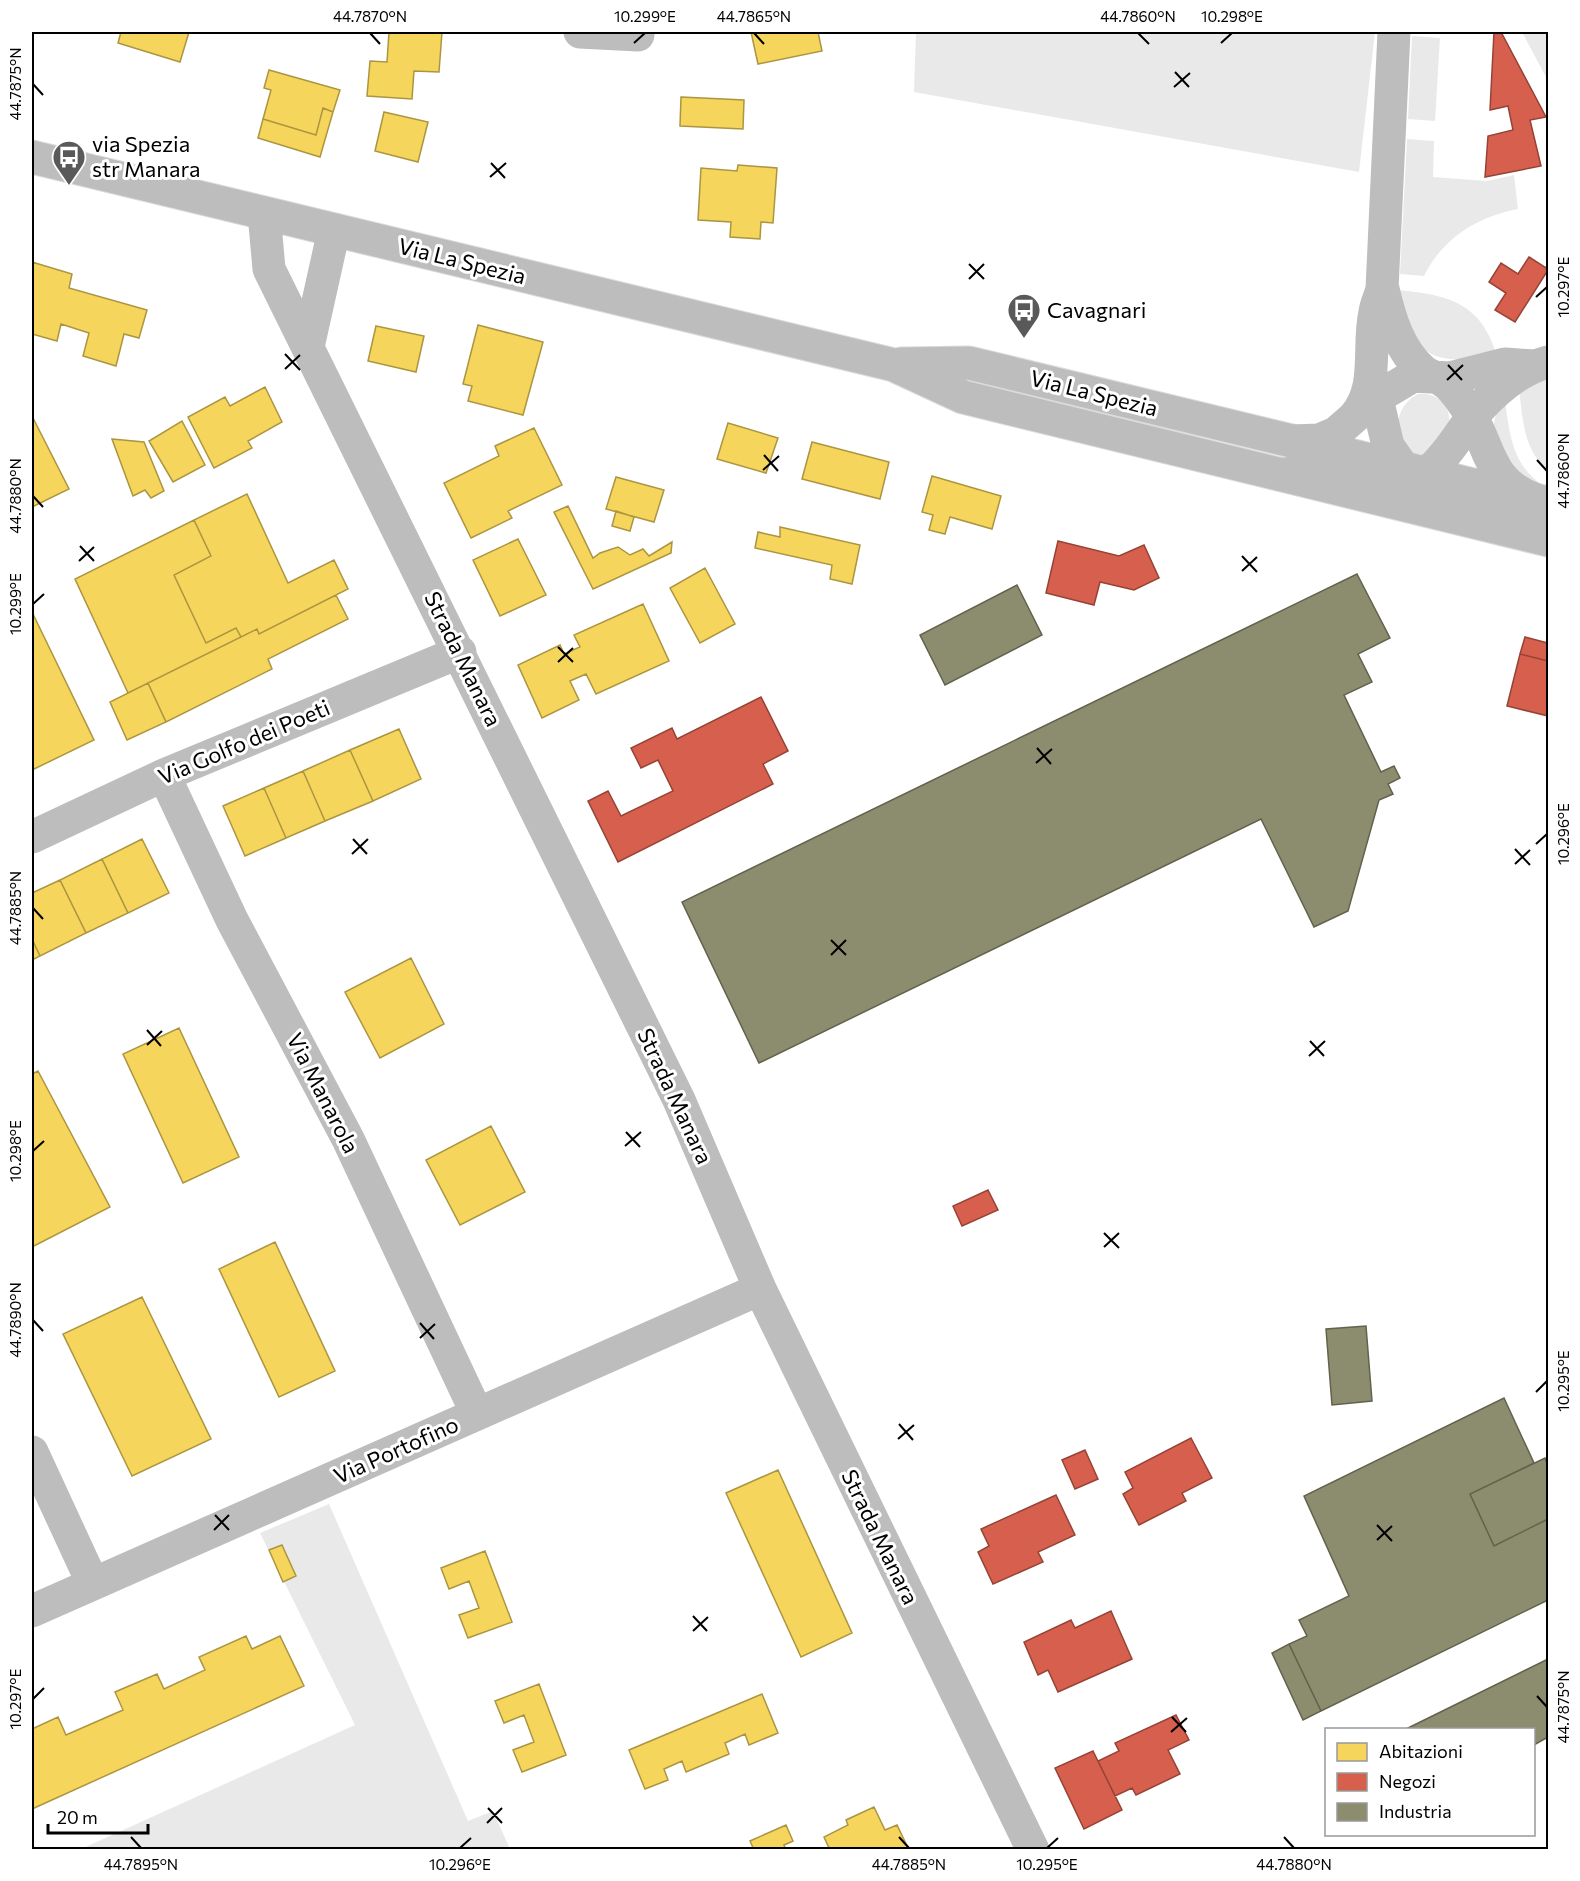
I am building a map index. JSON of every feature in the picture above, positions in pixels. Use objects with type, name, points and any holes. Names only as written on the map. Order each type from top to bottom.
[{"type":"street","points":[[580,32],[638,35],[638,32]]},
{"type":"street","points":[[1394,32],[1383,278],[1375,312],[1371,363],[1371,414],[1388,446],[1411,473],[1444,456],[1470,434]]},
{"type":"street","name":"Via La Spezia","points":[[32,157],[894,365],[963,398],[1547,540]]},
{"type":"street","name":"Strada Manara","points":[[264,213],[269,269],[460,652],[679,1100],[760,1289],[1033,1850]]},
{"type":"street","points":[[308,347],[334,231]]},
{"type":"street","name":"Via La Spezia","points":[[1383,278],[1393,325],[1401,342],[1501,477],[1515,489],[1543,501]]},
{"type":"street","name":"Via La Spezia","points":[[894,365],[969,363],[1292,441],[1411,473],[1543,501]]},
{"type":"street","name":"Via La Spezia","points":[[1292,441],[1328,437],[1431,382],[1523,371]]},
{"type":"street","name":"Via La Spezia","points":[[1470,434],[1481,425],[1484,413],[1523,371]]},
{"type":"street","name":"Via La Spezia","points":[[1279,474],[1291,474],[1318,467],[1392,483],[1411,473]]},
{"type":"street","name":"Via La Spezia","points":[[1411,473],[1431,493],[1516,514],[1547,540]]},
{"type":"street","name":"Via Golfo dei Poeti","points":[[32,837],[164,775],[460,652]]},
{"type":"street","name":"Via Manarola","points":[[164,775],[232,920],[348,1139],[477,1414]]},
{"type":"street","name":"Via Portofino","points":[[32,1611],[760,1289]]},
{"type":"street","points":[[32,1452],[93,1584]]},
{"type":"shaded area","points":[[916,32],[1375,32],[1359,172],[914,92]]},
{"type":"shaded area","points":[[1522,32],[1548,32],[1548,81]]},
{"type":"shaded area","points":[[1412,36],[1440,38],[1435,121],[1408,119]]},
{"type":"shaded area","points":[[1407,139],[1434,141],[1433,177],[1487,181],[1514,175],[1518,209],[1489,218],[1463,231],[1441,251],[1424,276],[1400,274]]},
{"type":"shaded area","points":[[1398,290],[1447,299],[1472,313],[1482,324],[1497,356],[1462,360],[1439,357],[1428,352],[1411,335]]},
{"type":"shaded area","points":[[1548,379],[1548,471],[1533,453],[1529,444],[1523,423],[1519,389]]},
{"type":"shaded area","points":[[1418,394],[1432,396],[1443,403],[1447,409],[1449,423],[1443,437],[1426,456],[1414,457],[1397,438],[1397,431],[1403,407]]},
{"type":"shaded area","points":[[1505,401],[1512,439],[1520,461],[1536,480],[1547,488],[1515,473],[1493,426],[1497,411]]},
{"type":"shaded area","points":[[329,1504],[468,1821],[493,1811],[510,1849],[79,1850],[355,1725],[260,1533]]},
{"type":"building: Abitazioni","points":[[121,32],[189,32],[180,62],[118,43]]},
{"type":"building: Abitazioni","points":[[389,32],[442,32],[439,72],[414,71],[412,99],[367,96],[370,61],[387,62]]},
{"type":"building: Abitazioni","points":[[751,32],[818,32],[822,51],[758,64]]},
{"type":"building: Abitazioni","points":[[269,70],[340,90],[333,112],[323,108],[316,135],[263,119],[271,90],[264,88]]},
{"type":"building: Abitazioni","points":[[681,97],[744,100],[743,129],[680,126]]},
{"type":"building: Abitazioni","points":[[323,108],[333,112],[320,157],[258,138],[263,119],[316,135]]},
{"type":"building: Abitazioni","points":[[384,112],[428,122],[418,162],[375,151]]},
{"type":"building: Abitazioni","points":[[738,165],[777,168],[773,223],[761,222],[760,239],[730,237],[731,222],[698,220],[701,168],[737,171]]},
{"type":"building: Abitazioni","points":[[32,262],[72,274],[69,288],[147,310],[139,338],[124,334],[116,366],[83,356],[89,333],[61,324],[57,341],[32,334]]},
{"type":"building: Abitazioni","points":[[478,325],[543,342],[523,415],[468,401],[472,386],[463,384]]},
{"type":"building: Abitazioni","points":[[376,326],[424,336],[416,372],[368,361]]},
{"type":"building: Abitazioni","points":[[265,387],[282,422],[248,441],[252,448],[214,468],[188,417],[225,397],[230,406]]},
{"type":"building: Abitazioni","points":[[32,416],[69,489],[32,507]]},
{"type":"building: Abitazioni","points":[[182,421],[205,465],[173,482],[149,441]]},
{"type":"building: Abitazioni","points":[[728,423],[778,438],[766,473],[717,459]]},
{"type":"building: Abitazioni","points":[[534,428],[562,485],[508,511],[512,518],[471,538],[444,483],[499,456],[495,446]]},
{"type":"building: Abitazioni","points":[[112,439],[144,442],[164,491],[151,498],[145,490],[133,496]]},
{"type":"building: Abitazioni","points":[[812,442],[889,462],[880,499],[802,479]]},
{"type":"building: Abitazioni","points":[[932,476],[1001,496],[992,529],[950,517],[945,534],[929,530],[933,515],[922,512]]},
{"type":"building: Abitazioni","points":[[616,477],[664,490],[654,522],[606,509]]},
{"type":"building: Abitazioni","points":[[247,494],[288,583],[334,560],[348,589],[259,634],[257,629],[241,637],[236,628],[206,643],[174,575],[211,556],[194,520]]},
{"type":"building: Abitazioni","points":[[568,506],[593,558],[618,547],[630,555],[643,549],[649,556],[672,542],[671,553],[593,589],[554,512]]},
{"type":"building: Abitazioni","points":[[616,511],[634,517],[630,531],[612,526]]},
{"type":"building: Abitazioni","points":[[194,520],[211,556],[174,575],[206,643],[236,628],[241,637],[128,693],[75,579]]},
{"type":"building: Abitazioni","points":[[780,527],[860,545],[852,584],[830,579],[832,565],[755,548],[758,532],[780,537]]},
{"type":"building: Abitazioni","points":[[518,539],[546,595],[500,616],[473,560]]},
{"type":"building: Abitazioni","points":[[705,568],[735,624],[700,643],[670,588]]},
{"type":"building: Abitazioni","points":[[336,595],[348,619],[268,659],[272,669],[166,722],[148,683],[257,629],[259,634]]},
{"type":"building: Abitazioni","points":[[643,604],[669,661],[596,694],[586,674],[570,681],[579,700],[542,718],[518,665],[560,645],[564,654],[580,647],[574,635]]},
{"type":"building: Abitazioni","points":[[32,612],[94,740],[32,770]]},
{"type":"building: Abitazioni","points":[[148,683],[166,722],[127,740],[110,702]]},
{"type":"building: Abitazioni","points":[[399,729],[421,779],[373,801],[350,750]]},
{"type":"building: Abitazioni","points":[[350,750],[373,801],[325,821],[303,771]]},
{"type":"building: Abitazioni","points":[[303,771],[325,821],[286,838],[264,788]]},
{"type":"building: Abitazioni","points":[[264,788],[286,838],[245,856],[223,806]]},
{"type":"building: Abitazioni","points":[[142,839],[169,893],[128,913],[102,859]]},
{"type":"building: Abitazioni","points":[[102,859],[128,913],[86,933],[60,880]]},
{"type":"building: Abitazioni","points":[[60,880],[86,933],[40,956],[32,939],[32,893]]},
{"type":"building: Abitazioni","points":[[32,939],[40,956],[32,960]]},
{"type":"building: Abitazioni","points":[[411,958],[444,1024],[380,1058],[345,992]]},
{"type":"building: Abitazioni","points":[[179,1028],[239,1157],[183,1183],[123,1054]]},
{"type":"building: Abitazioni","points":[[38,1071],[110,1207],[32,1247],[32,1074]]},
{"type":"building: Abitazioni","points":[[491,1126],[525,1192],[460,1225],[426,1160]]},
{"type":"building: Abitazioni","points":[[275,1242],[335,1371],[279,1397],[219,1269]]},
{"type":"building: Abitazioni","points":[[142,1297],[211,1439],[132,1476],[63,1334]]},
{"type":"building: Abitazioni","points":[[778,1470],[852,1633],[801,1657],[726,1493]]},
{"type":"building: Abitazioni","points":[[282,1545],[296,1576],[283,1582],[269,1550]]},
{"type":"building: Abitazioni","points":[[485,1551],[512,1622],[468,1638],[459,1615],[479,1608],[469,1581],[449,1589],[441,1568]]},
{"type":"building: Abitazioni","points":[[246,1636],[252,1649],[280,1636],[304,1686],[32,1809],[32,1729],[58,1717],[66,1735],[123,1710],[115,1692],[157,1674],[164,1689],[205,1670],[199,1657]]},
{"type":"building: Abitazioni","points":[[539,1684],[566,1755],[522,1772],[513,1750],[534,1742],[524,1715],[504,1723],[495,1701]]},
{"type":"building: Abitazioni","points":[[762,1694],[778,1733],[749,1745],[745,1734],[725,1743],[729,1754],[686,1772],[682,1761],[664,1769],[668,1780],[645,1789],[629,1750]]},
{"type":"building: Abitazioni","points":[[874,1807],[885,1830],[897,1825],[909,1850],[830,1850],[824,1837],[848,1825],[846,1820]]},
{"type":"building: Abitazioni","points":[[786,1825],[793,1841],[784,1845],[786,1850],[754,1850],[750,1841]]},
{"type":"building: Negozi","points":[[1494,32],[1501,32],[1546,117],[1530,120],[1541,166],[1485,177],[1488,136],[1513,130],[1508,106],[1490,110]]},
{"type":"building: Negozi","points":[[1529,257],[1546,268],[1548,263],[1548,270],[1515,322],[1495,310],[1506,293],[1489,282],[1501,263],[1518,274]]},
{"type":"building: Negozi","points":[[1058,541],[1119,556],[1144,545],[1159,578],[1134,590],[1100,582],[1094,605],[1046,593]]},
{"type":"building: Negozi","points":[[1525,637],[1548,643],[1548,661],[1520,654]]},
{"type":"building: Negozi","points":[[1520,654],[1548,661],[1548,716],[1507,706]]},
{"type":"building: Negozi","points":[[761,697],[788,751],[763,764],[773,784],[618,862],[588,801],[608,791],[621,816],[673,791],[658,760],[641,768],[631,748],[672,728],[677,739]]},
{"type":"building: Negozi","points":[[988,1190],[998,1210],[962,1226],[953,1206]]},
{"type":"building: Negozi","points":[[1191,1438],[1212,1478],[1182,1493],[1186,1501],[1139,1525],[1123,1494],[1133,1488],[1125,1472]]},
{"type":"building: Negozi","points":[[1085,1450],[1098,1479],[1075,1489],[1062,1460]]},
{"type":"building: Negozi","points":[[1056,1495],[1075,1535],[1038,1552],[1043,1562],[993,1584],[978,1552],[989,1546],[981,1529]]},
{"type":"building: Negozi","points":[[1111,1611],[1132,1659],[1058,1692],[1048,1670],[1038,1675],[1024,1642],[1071,1620],[1075,1628]]},
{"type":"building: Negozi","points":[[1176,1715],[1189,1740],[1168,1750],[1180,1774],[1136,1795],[1132,1788],[1115,1796],[1098,1761],[1119,1751],[1115,1743]]},
{"type":"building: Negozi","points":[[1093,1751],[1122,1810],[1084,1829],[1055,1768]]},
{"type":"building: Industria","points":[[1357,574],[1390,638],[1358,654],[1372,682],[1344,695],[1381,772],[1394,766],[1400,778],[1388,784],[1393,794],[1379,800],[1348,911],[1314,927],[1261,819],[759,1063],[682,902]]},
{"type":"building: Industria","points":[[1017,585],[1042,635],[945,685],[920,635]]},
{"type":"building: Industria","points":[[1366,1326],[1372,1401],[1332,1405],[1326,1329]]},
{"type":"building: Industria","points":[[1504,1398],[1534,1463],[1470,1494],[1494,1546],[1548,1519],[1548,1600],[1321,1711],[1289,1644],[1307,1636],[1299,1620],[1349,1596],[1304,1496]]},
{"type":"building: Industria","points":[[1545,1458],[1548,1466],[1548,1519],[1494,1546],[1470,1494]]},
{"type":"building: Industria","points":[[1289,1644],[1321,1711],[1303,1720],[1272,1653]]},
{"type":"building: Industria","points":[[1548,1659],[1548,1737],[1535,1744],[1535,1728],[1408,1728]]},
{"type":"place","name":"via Spezia str Manara","points":[[69,186]]},
{"type":"place","name":"Cavagnari","points":[[1024,339]]}]
